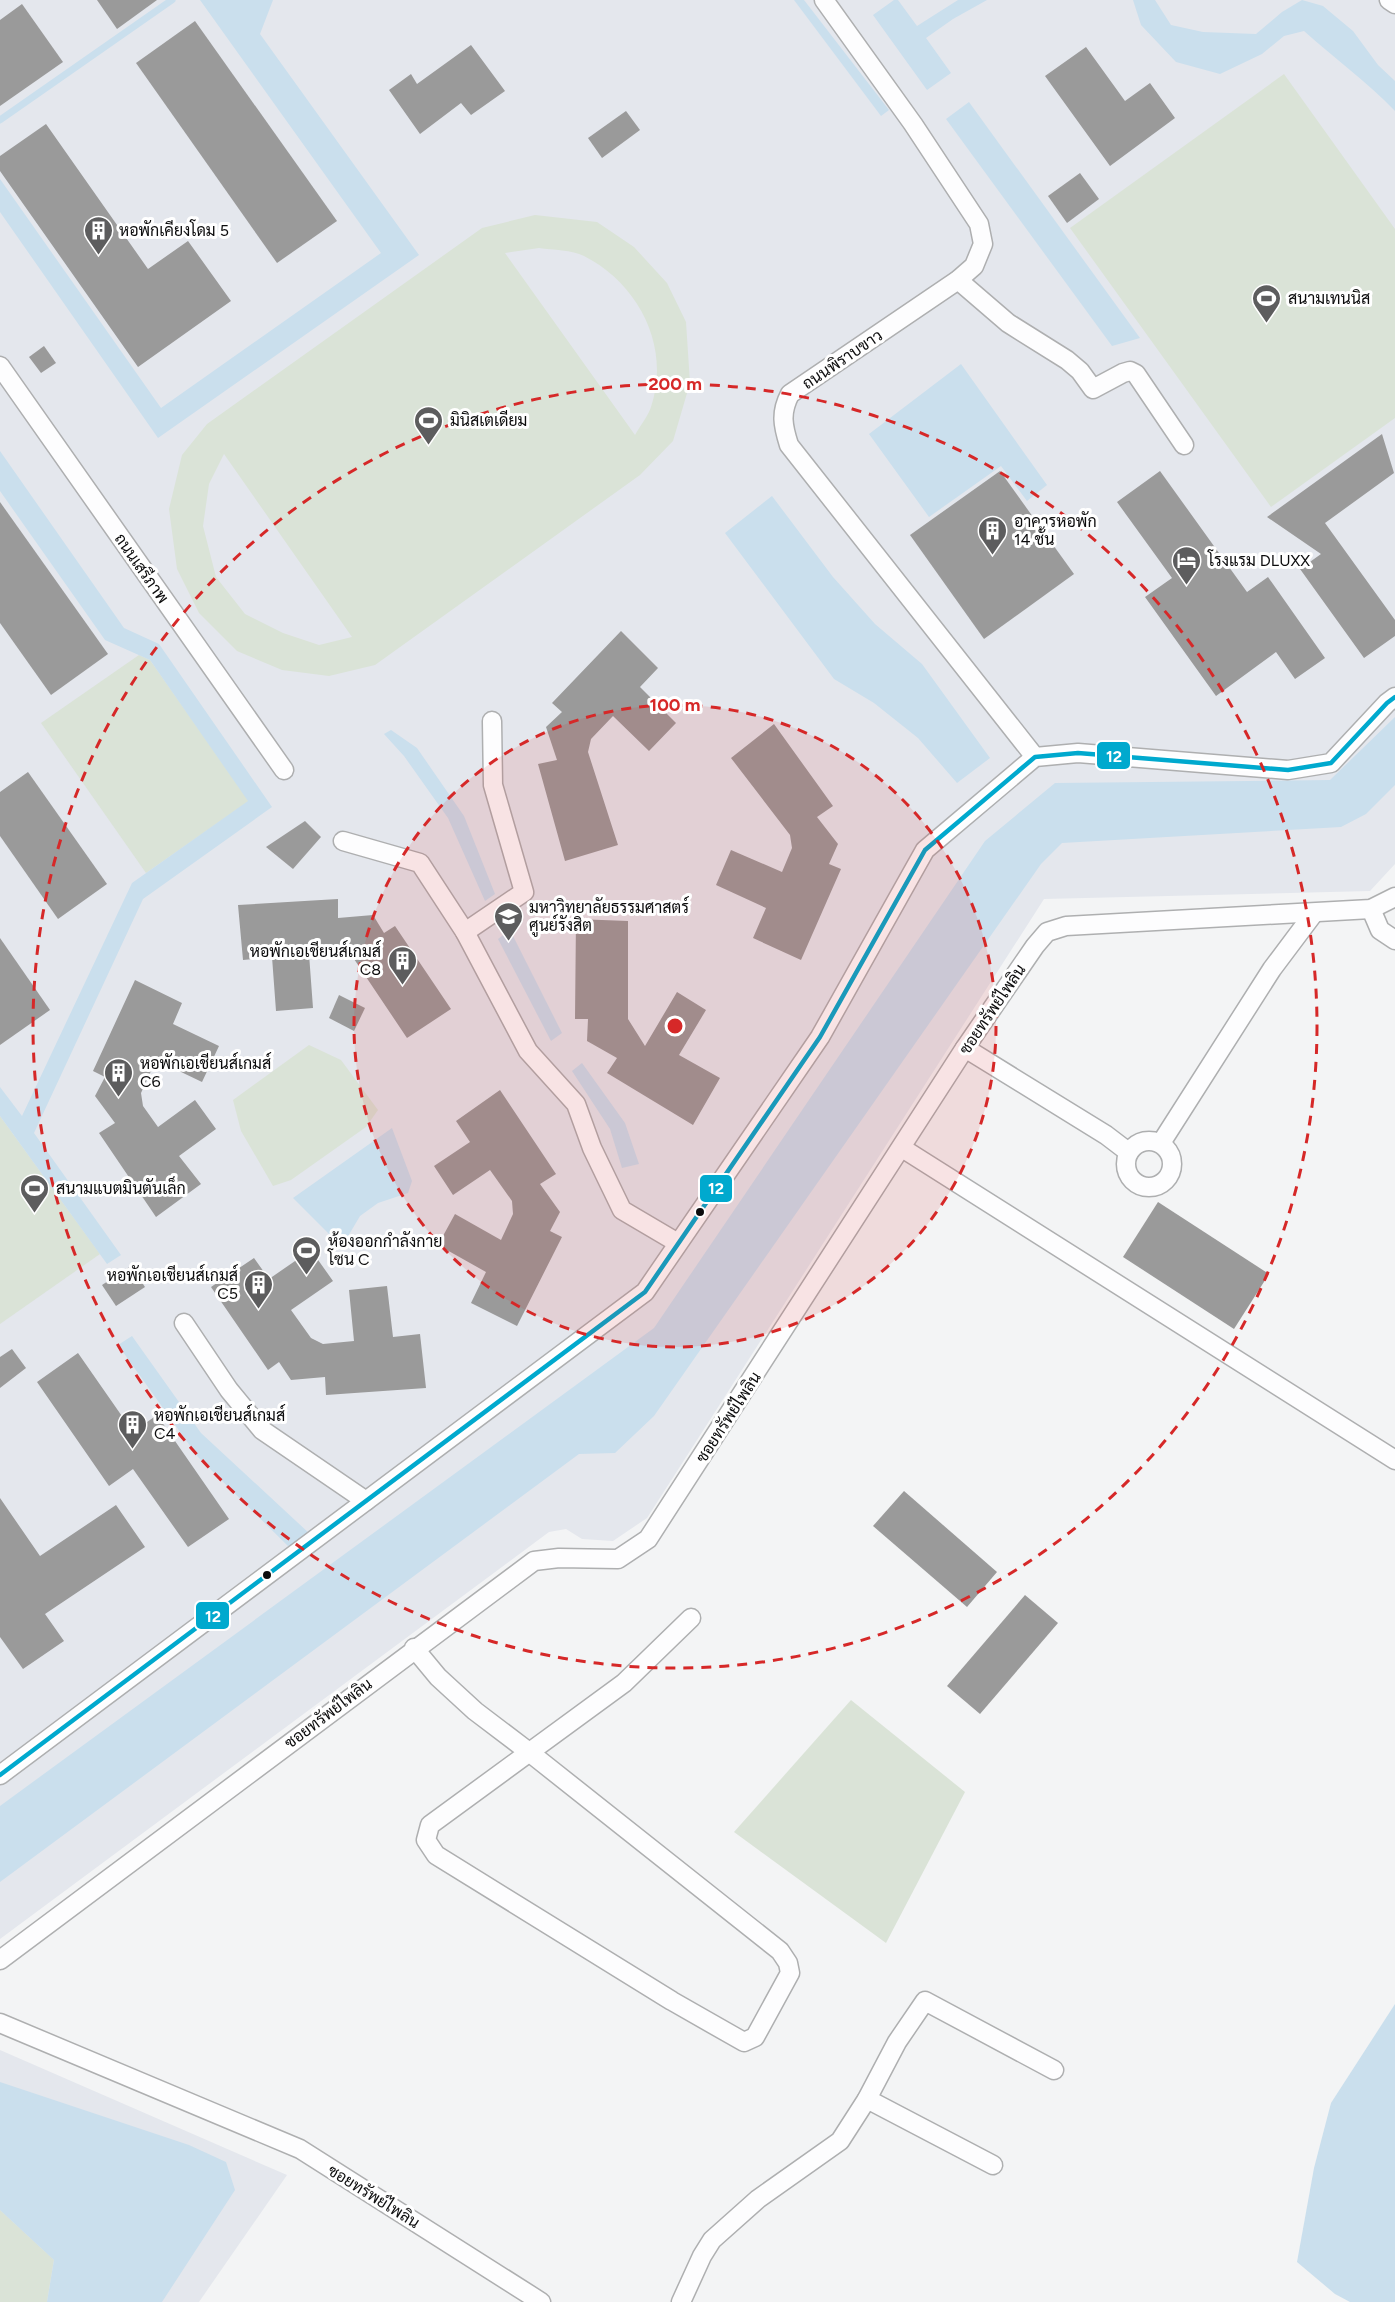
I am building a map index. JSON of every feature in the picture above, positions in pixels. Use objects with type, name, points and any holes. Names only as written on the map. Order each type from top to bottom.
[{"type":"street","name":"ถนนพิราบขาว","points":[[824,0],[910,119],[979,225],[984,244],[974,266],[958,280],[790,394],[783,406],[782,424],[789,445],[1035,758]]},
{"type":"street","points":[[1389,0],[1395,4]]},
{"type":"street","points":[[958,280],[1008,323],[1067,360],[1080,371],[1093,389],[1123,372],[1130,371],[1136,374],[1184,445]]},
{"type":"street","name":"ถนนเสรีภาพ","points":[[0,366],[284,770]]},
{"type":"street","points":[[0,1775],[645,1292],[820,1037],[925,849],[1035,758],[1078,753],[1288,771],[1332,763],[1395,697]]},
{"type":"street","points":[[465,932],[524,892],[493,785],[492,721]]},
{"type":"street","points":[[343,841],[420,863],[465,932],[528,1052],[576,1104],[592,1148],[622,1210],[678,1243]]},
{"type":"street","name":"ซอยทรัพย์ไพลิน","points":[[0,1960],[414,1648],[534,1561],[559,1558],[618,1558],[648,1539],[965,1048],[1047,932],[1066,926],[1371,909],[1395,897]]},
{"type":"street","points":[[1371,909],[1380,930],[1395,940]]},
{"type":"street","points":[[1161,1143],[1272,969],[1314,913]]},
{"type":"street","points":[[965,1048],[1106,1135],[1127,1151]]},
{"type":"street","points":[[1142,1140],[1161,1143],[1172,1156],[1171,1173],[1156,1187],[1136,1185],[1125,1170],[1127,1151],[1142,1140]]},
{"type":"street","points":[[902,1148],[1395,1460]]},
{"type":"street","points":[[184,1323],[229,1390],[262,1430],[366,1501]]},
{"type":"street","points":[[414,1648],[438,1677],[475,1711],[529,1752],[780,1951],[789,1963],[790,1973],[755,2037],[744,2042],[672,2001],[436,1855],[426,1840],[430,1825],[529,1752],[624,1683],[691,1618]]},
{"type":"street","points":[[681,2302],[712,2240],[758,2199],[840,2141],[867,2099],[897,2042],[925,2001],[1054,2070]]},
{"type":"street","name":"ซอยทรัพย์ไพลิน","points":[[0,2024],[300,2149],[541,2302]]},
{"type":"street","points":[[867,2099],[993,2165]]},
{"type":"shaded area","name":"มหาวิทยาลัยธรรมศาสตร์ ศูนย์รังสิต","points":[[0,0],[1395,0],[1395,864],[1370,891],[1044,899],[647,1518],[613,1541],[582,1539],[566,1529],[549,1532],[0,1939]]},
{"type":"shaded area","name":"สนามเทนนิส","points":[[1284,74],[1395,229],[1395,418],[1271,507],[1070,228]]},
{"type":"shaded area","name":"มินิสเตเดียม","points":[[535,215],[597,222],[634,247],[667,283],[686,322],[690,383],[673,441],[640,475],[375,665],[329,676],[282,670],[237,651],[199,613],[177,569],[169,509],[182,455],[207,424],[482,228]],"holes":[[[539,248],[579,254],[603,268],[635,300],[646,319],[657,362],[656,384],[650,410],[635,435],[505,253]],[[224,454],[352,637],[319,645],[283,633],[245,614],[216,577],[203,526],[209,484]]]},
{"type":"shaded area","points":[[139,655],[150,660],[249,801],[146,873],[41,723]]},
{"type":"shaded area","points":[[309,1045],[341,1060],[378,1110],[366,1127],[291,1180],[273,1186],[241,1131],[233,1100]]},
{"type":"shaded area","name":"สนามแบตมินตันเล็ก","points":[[0,1116],[100,1254],[0,1324]]},
{"type":"shaded area","points":[[851,1700],[965,1792],[886,1943],[734,1832]]},
{"type":"shaded area","points":[[0,2050],[287,2175],[199,2302],[0,2302]]},
{"type":"shaded area","points":[[0,2210],[54,2260],[47,2302],[0,2302]]},
{"type":"water","points":[[200,0],[273,0],[260,34],[419,255],[158,438],[0,212],[0,179],[161,408],[381,253]]},
{"type":"water","points":[[794,0],[804,0],[889,110],[881,116]]},
{"type":"water","points":[[894,0],[898,0],[917,26],[958,0],[987,0],[953,19],[926,38],[951,73],[927,90],[873,15]]},
{"type":"water","points":[[1133,0],[1155,0],[1171,25],[1203,32],[1256,34],[1282,12],[1302,0],[1323,6],[1353,31],[1378,65],[1395,81],[1395,111],[1304,31],[1284,36],[1262,54],[1220,74],[1176,62],[1141,25]]},
{"type":"water","points":[[969,102],[1140,338],[1112,346],[946,119]]},
{"type":"water","points":[[961,364],[1047,485],[1027,501],[1001,466],[929,517],[869,434]]},
{"type":"water","points":[[0,451],[124,628],[159,644],[272,807],[143,899],[34,1133],[121,1255],[107,1264],[0,1116],[0,1087],[22,1116],[132,883],[248,801],[150,660],[105,640],[0,491]]},
{"type":"water","points":[[772,496],[833,577],[875,624],[922,664],[990,758],[957,783],[918,738],[874,703],[834,679],[725,533]]},
{"type":"water","points":[[1395,717],[1395,785],[1366,814],[1341,827],[1062,843],[1041,864],[654,1416],[615,1453],[579,1454],[0,1882],[0,1806],[654,1328],[985,841],[1055,783],[1330,780]]},
{"type":"water","points":[[391,730],[417,748],[464,816],[495,894],[485,901],[448,818],[404,756],[384,734]]},
{"type":"water","points":[[510,930],[562,1033],[551,1041],[498,939]]},
{"type":"water","points":[[582,1063],[625,1123],[639,1164],[622,1168],[610,1129],[572,1071]]},
{"type":"water","points":[[392,1128],[412,1181],[408,1193],[378,1203],[360,1216],[347,1238],[334,1239],[293,1198]]},
{"type":"water","points":[[132,1336],[201,1433],[310,1534],[291,1549],[198,1457],[118,1345]]},
{"type":"water","points":[[1395,2004],[1395,2302],[1350,2302],[1335,2294],[1297,2262],[1314,2168],[1331,2103]]},
{"type":"water","points":[[0,2082],[189,2145],[226,2162],[235,2190],[162,2302],[47,2302],[54,2260],[0,2210]]},
{"type":"building","points":[[97,0],[157,0],[117,29]]},
{"type":"building","points":[[22,4],[63,62],[0,106],[0,20]]},
{"type":"building","points":[[195,21],[337,221],[277,263],[136,63]]},
{"type":"building","points":[[471,45],[505,91],[471,115],[461,103],[420,134],[389,90],[411,74],[417,84]]},
{"type":"building","points":[[1086,47],[1125,101],[1150,83],[1175,118],[1110,166],[1045,76]]},
{"type":"building","points":[[626,111],[640,130],[602,158],[588,138]]},
{"type":"building","name":"หอพักเคียงโดม 5","points":[[46,124],[148,269],[188,241],[231,301],[138,367],[0,171],[0,156]]},
{"type":"building","points":[[1080,173],[1099,199],[1067,223],[1048,196]]},
{"type":"building","points":[[44,346],[56,363],[41,373],[29,357]]},
{"type":"building","points":[[1382,434],[1394,473],[1325,523],[1395,620],[1395,636],[1364,658],[1300,569],[1321,554],[1267,517]]},
{"type":"building","name":"อาคารหอพัก 14 ชั้น","points":[[1000,471],[1074,574],[984,639],[910,535]]},
{"type":"building","name":"โรงแรม DLUXX","points":[[1160,471],[1247,592],[1268,577],[1325,658],[1295,679],[1276,652],[1216,696],[1145,597],[1172,578],[1117,502]]},
{"type":"building","points":[[0,502],[108,654],[51,695],[0,623]]},
{"type":"building","points":[[621,631],[658,668],[640,687],[676,723],[649,751],[613,716],[591,739],[588,752],[618,845],[565,861],[538,764],[557,760],[546,727],[562,712],[552,703]]},
{"type":"building","points":[[774,724],[833,806],[817,817],[838,844],[829,864],[841,869],[801,960],[753,938],[766,908],[716,885],[731,850],[782,872],[792,848],[790,835],[731,758]]},
{"type":"building","points":[[28,772],[107,884],[58,919],[0,836],[0,792]]},
{"type":"building","points":[[305,821],[321,837],[293,869],[266,847]]},
{"type":"building","name":"หอพักเอเชียนส์เกมส์ C8","points":[[338,899],[338,918],[373,915],[384,933],[395,926],[451,1009],[407,1038],[352,956],[340,951],[309,954],[313,1008],[276,1011],[272,957],[243,960],[238,905]]},
{"type":"building","points":[[576,919],[628,921],[628,1019],[645,1046],[677,992],[706,1010],[679,1055],[720,1078],[693,1125],[607,1073],[617,1058],[587,1041],[588,1019],[575,1019]]},
{"type":"building","points":[[0,938],[50,1010],[0,1045]]},
{"type":"building","name":"หอพักเอเชียนส์เกมส์ C6","points":[[135,980],[182,1003],[173,1024],[219,1046],[202,1082],[156,1060],[141,1093],[143,1106],[158,1127],[195,1100],[216,1129],[179,1156],[201,1184],[156,1217],[99,1133],[115,1123],[95,1096],[105,1077],[93,1071]]},
{"type":"building","points":[[339,995],[365,1008],[354,1031],[329,1018]]},
{"type":"building","points":[[500,1090],[556,1174],[540,1184],[560,1212],[550,1231],[562,1237],[517,1326],[471,1303],[486,1272],[438,1245],[455,1214],[501,1240],[513,1214],[512,1201],[490,1170],[453,1195],[434,1166],[470,1142],[456,1121]]},
{"type":"building","points":[[1158,1202],[1269,1274],[1234,1329],[1123,1257]]},
{"type":"building","name":"หอพักเอเชียนส์เกมส์ C5","points":[[311,1250],[333,1281],[291,1310],[311,1338],[323,1344],[354,1341],[349,1290],[387,1286],[393,1337],[420,1334],[426,1388],[326,1395],[325,1377],[291,1380],[279,1362],[268,1370],[211,1287],[254,1258],[269,1279]]},
{"type":"building","points":[[131,1266],[145,1287],[116,1306],[102,1285]]},
{"type":"building","points":[[12,1349],[26,1368],[0,1388],[0,1357]]},
{"type":"building","name":"หอพักเอเชียนส์เกมส์ C4","points":[[78,1353],[133,1432],[157,1415],[229,1519],[188,1547],[133,1469],[109,1486],[37,1382]]},
{"type":"building","points":[[904,1491],[997,1572],[967,1607],[873,1526]]},
{"type":"building","points":[[0,1498],[40,1556],[116,1505],[145,1547],[45,1614],[64,1641],[23,1669],[0,1637]]},
{"type":"building","points":[[1025,1595],[1058,1623],[980,1714],[947,1686]]},
{"type":"waterway","points":[[0,120],[172,0]]},
{"type":"transit line","name":"12","points":[[0,1775],[645,1292],[820,1037],[925,850],[1035,757],[1078,753],[1288,770],[1331,763],[1395,697]]},
{"type":"place","name":"หอพักเคียงโดม 5","points":[[98,256]]},
{"type":"place","name":"สนามเทนนิส","points":[[1267,324]]},
{"type":"place","name":"มินิสเตเดียม","points":[[429,446]]},
{"type":"place","name":"อาคารหอพัก 14 ชั้น","points":[[993,556]]},
{"type":"place","name":"โรงแรม DLUXX","points":[[1187,586]]},
{"type":"place","name":"มหาวิทยาลัยธรรมศาสตร์ ศูนย์รังสิต","points":[[508,942]]},
{"type":"place","name":"หอพักเอเชียนส์เกมส์ C8","points":[[402,986]]},
{"type":"place","name":"หอพักเอเชียนส์เกมส์ C6","points":[[119,1098]]},
{"type":"place","name":"สนามแบตมินตันเล็ก","points":[[35,1214]]},
{"type":"place","name":"ห้องออกกำลังกาย โซน C","points":[[307,1276]]},
{"type":"place","name":"หอพักเอเชียนส์เกมส์ C5","points":[[259,1310]]},
{"type":"place","name":"หอพักเอเชียนส์เกมส์ C4","points":[[133,1450]]}]
